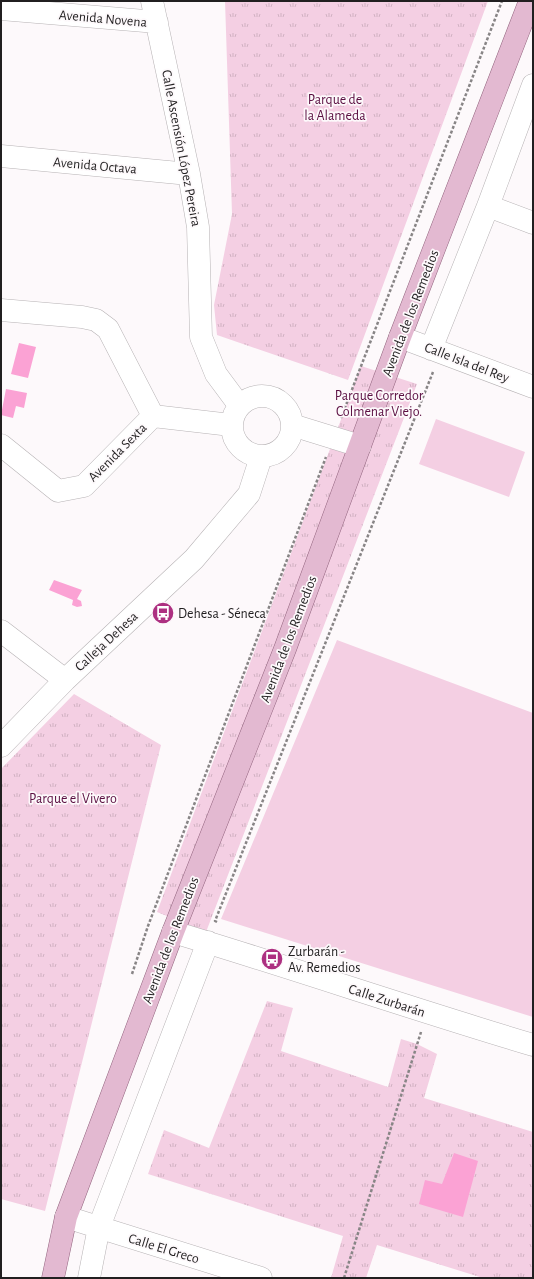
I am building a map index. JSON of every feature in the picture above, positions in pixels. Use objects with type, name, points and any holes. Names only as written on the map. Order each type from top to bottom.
[{"type":"main road","name":"Avenida de los Remedios","points":[[53,1278],[66,1217],[173,932],[285,649],[400,337],[530,1]]},
{"type":"street","name":"Calle Ascensión López Pereira","points":[[152,1],[190,174],[198,227],[202,337],[216,374],[235,415]]},
{"type":"street","name":"Avenida Novena","points":[[1,9],[157,22]]},
{"type":"street","points":[[436,351],[533,85]]},
{"type":"street","name":"Avenida Octava","points":[[1,156],[190,174]]},
{"type":"street","points":[[488,206],[533,222]]},
{"type":"street","points":[[1,310],[82,317],[96,320],[108,329],[153,416],[235,415]]},
{"type":"street","name":"Calle Isla del Rey","points":[[400,337],[533,387]]},
{"type":"street","points":[[266,396],[279,401],[288,411],[292,425],[289,441],[277,453],[261,457],[249,454],[239,447],[233,437],[235,415],[251,397],[266,396]]},
{"type":"street","name":"Avenida Sexta","points":[[1,445],[58,491],[84,486],[153,416]]},
{"type":"street","points":[[292,425],[360,446]]},
{"type":"street","name":"Calleja Dehesa","points":[[1,746],[65,680],[194,559],[249,494],[261,457]]},
{"type":"street","points":[[1,631],[65,680]]},
{"type":"street","name":"Calle Zurbarán","points":[[173,932],[427,1013],[533,1045]]},
{"type":"street","points":[[89,1278],[99,1227],[208,942]]},
{"type":"street","name":"Calle El Greco","points":[[66,1217],[261,1278]]},
{"type":"path","points":[[131,977],[148,926],[502,1]]},
{"type":"path","points":[[221,923],[215,921],[436,351]]},
{"type":"path","points":[[344,1278],[417,1044]]},
{"type":"green space","name":"Parque de la Alameda","points":[[225,1],[488,1],[348,380],[217,335],[214,305],[232,214]]},
{"type":"green space","name":"Parque Corredor Colmenar Viejo.","points":[[361,366],[417,384],[206,932],[157,912]]},
{"type":"green space","points":[[436,419],[525,452],[509,497],[419,464]]},
{"type":"green space","points":[[337,640],[533,713],[533,1017],[221,919]]},
{"type":"green space","name":"Parque el Vivero","points":[[74,694],[161,745],[45,1211],[1,1199],[1,769]]},
{"type":"green space","points":[[267,1001],[293,1008],[281,1051],[388,1087],[401,1039],[417,1044],[437,1054],[424,1098],[533,1132],[533,1278],[483,1278],[377,1245],[366,1278],[331,1278],[343,1236],[148,1174],[164,1130],[209,1148]]},
{"type":"shaded area","points":[[19,343],[36,347],[28,378],[11,374]]},
{"type":"shaded area","points":[[6,389],[27,393],[24,408],[16,406],[13,418],[1,415]]},
{"type":"shaded area","points":[[54,580],[82,590],[77,599],[81,601],[82,606],[77,607],[72,605],[73,600],[49,590]]},
{"type":"shaded area","points":[[454,1153],[478,1161],[463,1217],[419,1204],[425,1180],[442,1184]]},
{"type":"place","name":"Dehesa - Séneca","points":[[163,613]]},
{"type":"place","name":"Zurbarán - Av. Remedios","points":[[272,959]]}]
